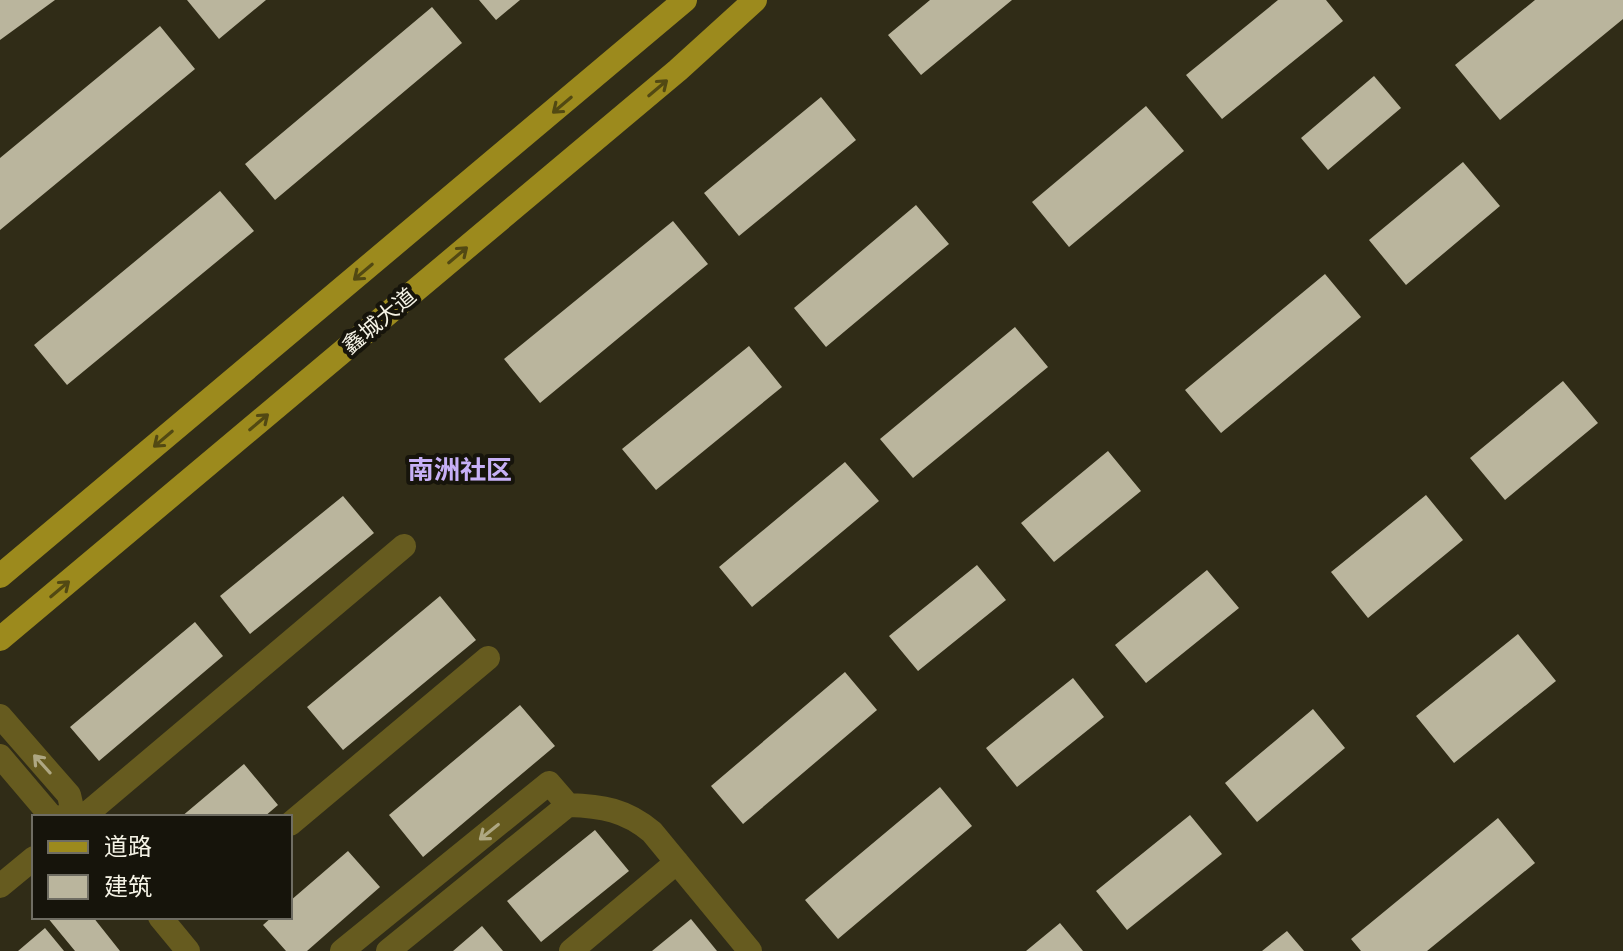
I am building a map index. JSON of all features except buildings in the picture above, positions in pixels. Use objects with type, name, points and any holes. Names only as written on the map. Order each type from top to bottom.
[{"type":"main road","points":[[0,576],[685,0]]},
{"type":"main road","name":"鑫城大道","points":[[0,639],[666,81],[755,0]]},
{"type":"lane","points":[[85,815],[404,546]]},
{"type":"lane","points":[[292,822],[488,658]]},
{"type":"lane","points":[[0,716],[69,795],[74,815]]},
{"type":"lane","points":[[0,756],[50,815]]},
{"type":"lane","points":[[342,951],[549,783],[568,805]]},
{"type":"lane","points":[[388,951],[568,805],[596,805],[634,816],[652,832],[750,951]]},
{"type":"lane","points":[[0,886],[32,860]]},
{"type":"lane","points":[[571,951],[677,862]]},
{"type":"lane","points":[[167,919],[188,951]]},
{"type":"district","name":"南洲社区","points":[[460,471]]}]
